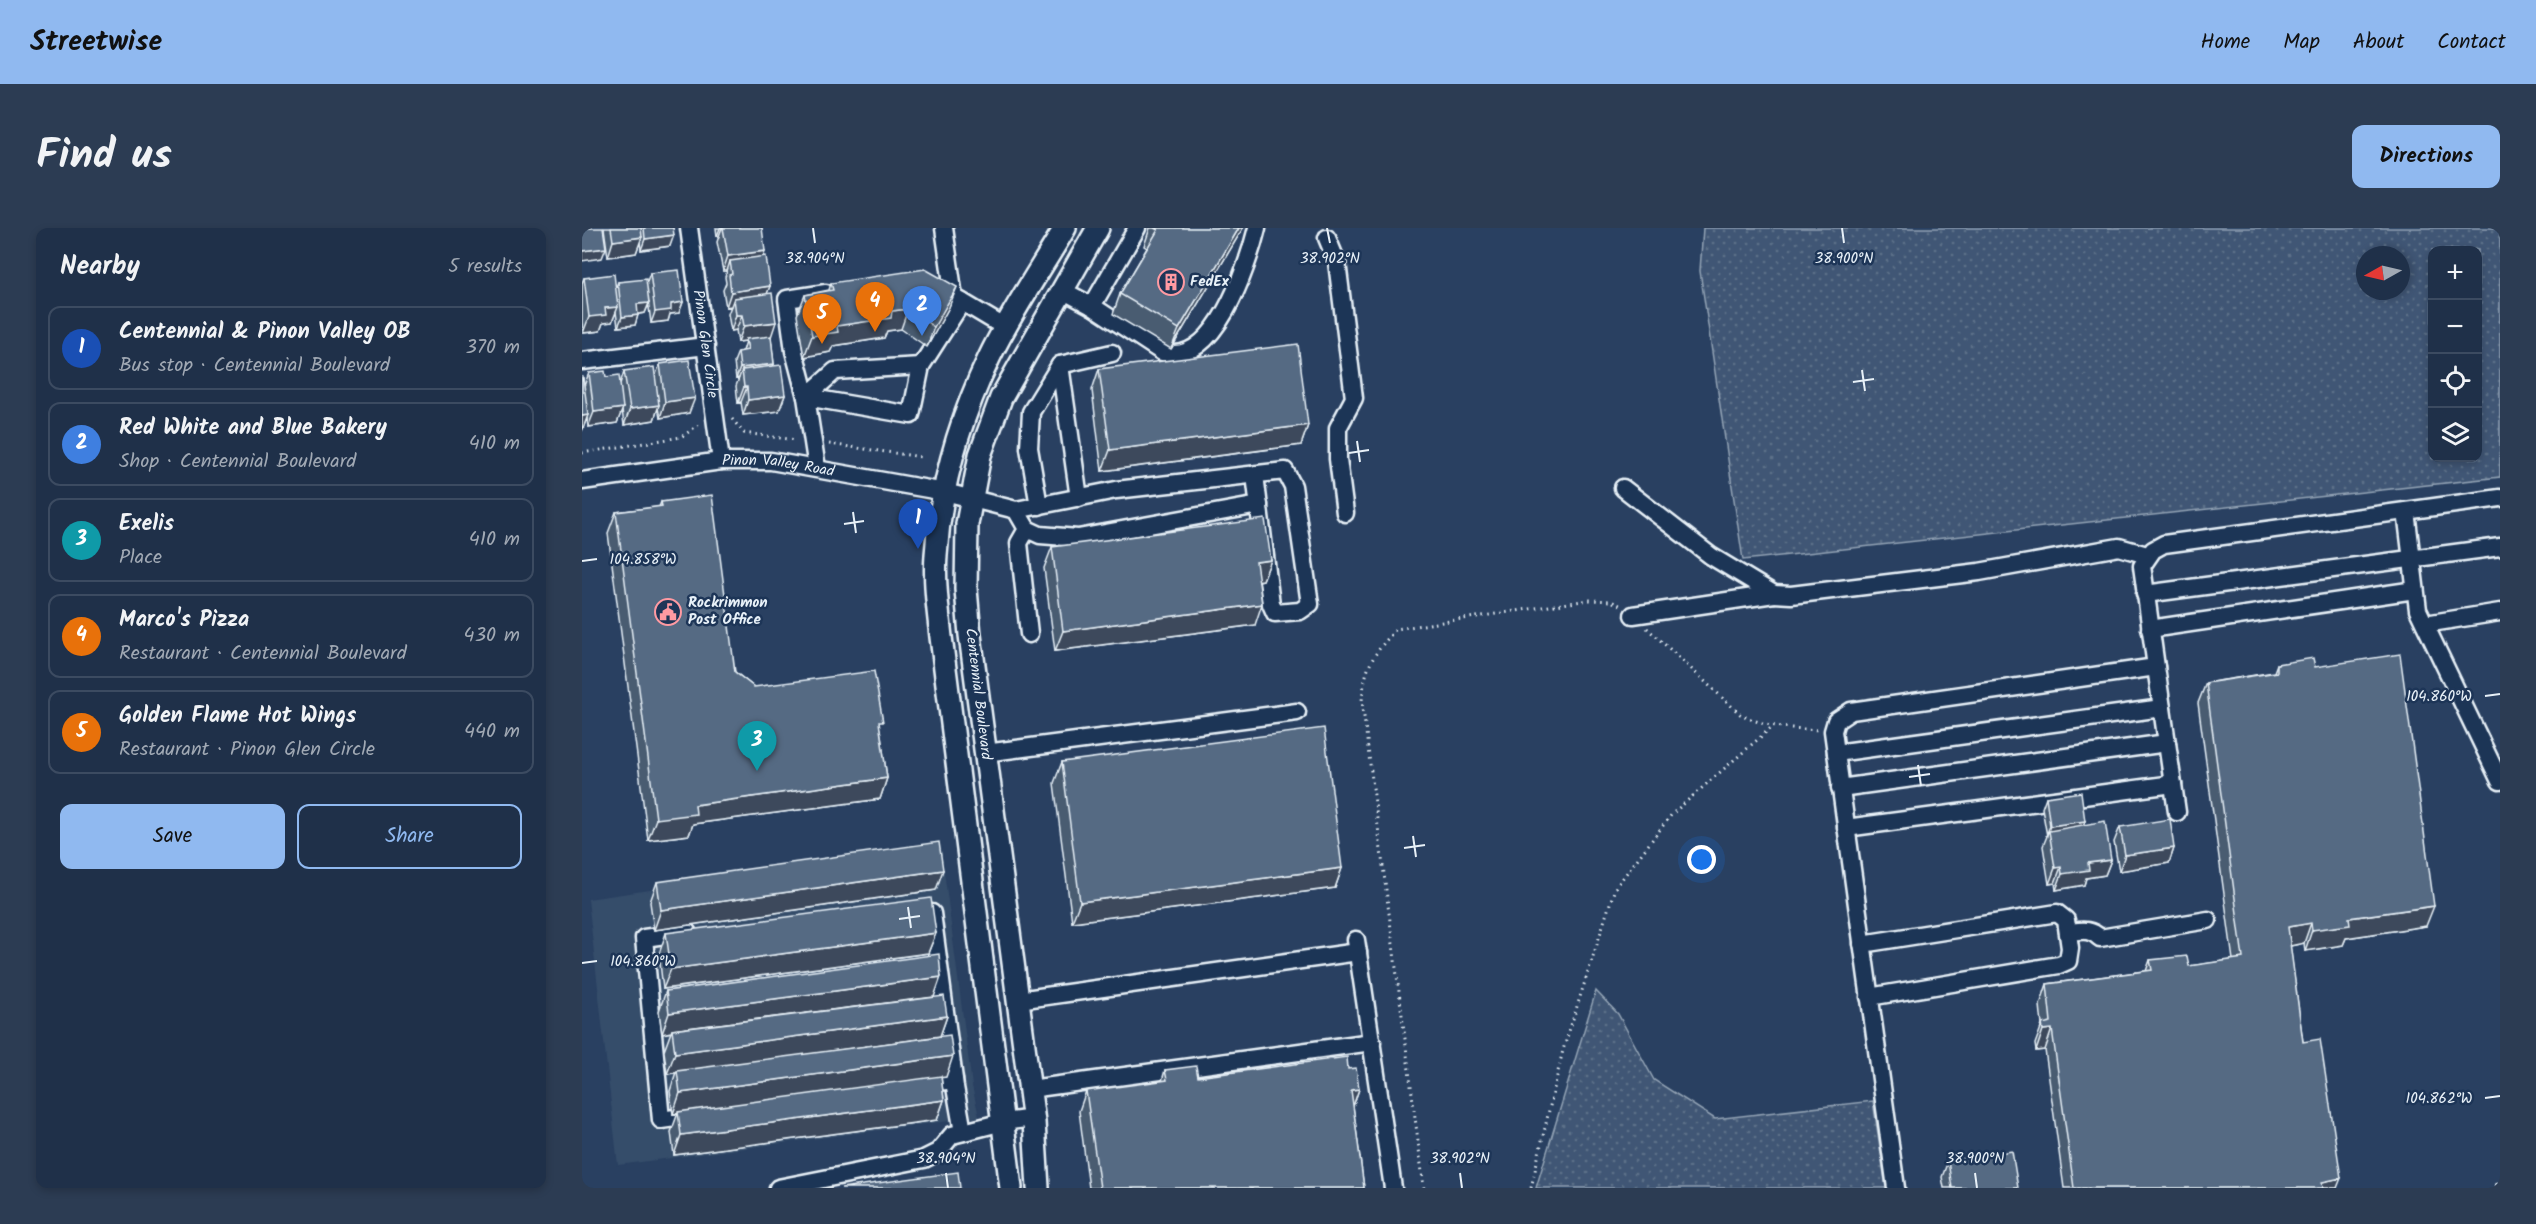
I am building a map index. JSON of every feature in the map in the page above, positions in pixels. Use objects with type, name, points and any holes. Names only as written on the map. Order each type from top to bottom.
[{"type":"main road","name":"Centennial Boulevard","points":[[1011,1188],[941,637],[936,558],[954,446],[973,394],[990,355],[1065,228]]},
{"type":"main road","name":"Centennial Boulevard","points":[[1038,1188],[1034,1118],[969,635],[966,589],[967,525],[980,455],[1001,398],[1098,228]]},
{"type":"street","name":"Pinon Glen Circle","points":[[689,228],[706,346],[723,418],[721,461]]},
{"type":"street","points":[[806,398],[911,415],[921,366],[958,300],[944,228]]},
{"type":"street","points":[[1092,306],[1137,228]]},
{"type":"street","points":[[1062,290],[1092,306],[1162,352],[1171,355],[1187,352],[1215,329],[1230,304],[1257,228]]},
{"type":"street","points":[[1327,238],[1337,262],[1354,398],[1338,428],[1338,459],[1345,513]]},
{"type":"street","points":[[937,285],[1006,328]]},
{"type":"street","points":[[817,468],[787,299],[846,291]]},
{"type":"street","points":[[582,361],[706,346]]},
{"type":"street","points":[[1039,506],[1029,448],[1031,412],[1060,366],[1112,353]]},
{"type":"street","points":[[806,398],[834,371],[921,366]]},
{"type":"street","points":[[1060,366],[1079,498]]},
{"type":"street","name":"Pinon Valley Road","points":[[582,480],[721,461],[771,461],[945,492],[1016,510]]},
{"type":"street","points":[[1255,475],[1259,505],[1271,604],[1275,613],[1300,611],[1310,604],[1293,486],[1285,471],[1116,490],[1016,510],[1027,529],[1040,535],[1078,538],[1259,505]]},
{"type":"street","points":[[1623,489],[1711,556],[1774,594]]},
{"type":"street","points":[[2177,812],[2145,594],[2142,566],[2147,555],[2164,544],[2500,498]]},
{"type":"street","points":[[2406,511],[2418,610],[2500,781]]},
{"type":"street","points":[[1027,529],[1019,543],[1029,634]]},
{"type":"street","points":[[1633,615],[1774,594],[1791,595],[1979,572],[2119,547],[2147,555]]},
{"type":"street","points":[[2145,594],[2500,547]]},
{"type":"street","points":[[2150,629],[2415,590]]},
{"type":"street","points":[[2425,624],[2500,612]]},
{"type":"street","points":[[1896,1188],[1840,788],[1833,730],[1836,721],[1851,711],[2156,667]]},
{"type":"street","points":[[1836,753],[2162,708]]},
{"type":"street","points":[[985,753],[1297,712]]},
{"type":"street","points":[[1840,788],[2167,743]]},
{"type":"street","points":[[1846,828],[2173,784]]},
{"type":"street","points":[[918,900],[930,898],[963,1132]]},
{"type":"street","points":[[1862,944],[2057,913],[2066,920],[2068,932],[2070,948],[2068,961],[2059,965],[1869,997]]},
{"type":"street","points":[[2068,932],[2086,930],[2100,938],[2208,920]]},
{"type":"street","points":[[701,930],[644,938],[661,1120],[707,1113]]},
{"type":"street","points":[[1018,1000],[1357,946],[1393,1188]]},
{"type":"street","points":[[1030,1089],[1372,1042]]},
{"type":"street","points":[[907,1086],[954,1080]]},
{"type":"street","points":[[778,1188],[924,1159],[938,1152],[952,1135],[1004,1122],[1034,1118]]},
{"type":"path","points":[[582,453],[681,437],[699,423],[723,418]]},
{"type":"path","points":[[1424,1188],[1362,700],[1367,669],[1374,654],[1396,629],[1589,600],[1611,601],[1633,615],[1740,714],[1772,727],[1833,730]]},
{"type":"path","points":[[1531,1188],[1563,1050],[1615,888],[1672,814],[1772,727]]},
{"type":"shaded area","points":[[1703,228],[2500,228],[2500,477],[1743,560],[1700,271]]},
{"type":"shaded area","points":[[941,848],[972,1086],[979,1117],[618,1165],[588,899]]},
{"type":"shaded area","points":[[1596,991],[1618,1014],[1654,1080],[1715,1119],[1873,1101],[1886,1188],[1536,1188]]},
{"type":"building","points":[[582,228],[603,228],[606,248],[582,251]]},
{"type":"building","points":[[611,228],[641,228],[642,237],[613,241]]},
{"type":"building","points":[[644,228],[673,228],[674,235],[645,239]]},
{"type":"building","points":[[723,228],[762,228],[765,251],[728,256]]},
{"type":"building","name":"FedEx","points":[[1154,228],[1239,228],[1179,329],[1120,294],[1158,230]]},
{"type":"building","points":[[766,256],[770,286],[731,292],[730,261]]},
{"type":"building","points":[[925,269],[957,287],[934,327],[908,309],[892,311],[891,318],[837,326],[838,332],[812,336],[805,295],[833,290],[831,283]]},
{"type":"building","points":[[679,270],[683,302],[671,304],[671,310],[655,312],[650,273]]},
{"type":"building","points":[[614,274],[618,307],[605,308],[606,315],[589,317],[584,278]]},
{"type":"building","points":[[646,279],[649,303],[637,304],[638,315],[622,317],[618,282]]},
{"type":"building","points":[[772,293],[776,322],[744,326],[742,315],[736,315],[734,298]]},
{"type":"building","points":[[771,336],[774,364],[740,368],[738,352],[748,350],[746,339]]},
{"type":"building","points":[[1298,344],[1308,425],[1110,450],[1099,369]]},
{"type":"building","points":[[689,360],[695,398],[665,402],[660,364]]},
{"type":"building","points":[[781,365],[785,395],[748,400],[742,370]]},
{"type":"building","points":[[654,367],[659,405],[630,409],[624,371]]},
{"type":"building","points":[[605,371],[606,377],[619,375],[623,408],[594,412],[589,373]]},
{"type":"building","points":[[582,377],[588,415],[582,416]]},
{"type":"building","points":[[712,495],[735,672],[754,687],[874,671],[883,722],[879,722],[887,778],[695,805],[696,814],[656,819],[616,512],[662,506],[661,502]]},
{"type":"building","points":[[1265,519],[1271,560],[1256,562],[1262,604],[1063,631],[1052,547]]},
{"type":"building","points":[[2400,654],[2434,906],[2349,918],[2350,925],[2312,930],[2311,923],[2288,927],[2303,1042],[2320,1039],[2341,1178],[2322,1182],[2323,1188],[2074,1188],[2052,1029],[2043,1030],[2042,1024],[2051,1022],[2047,984],[2152,970],[2150,960],[2187,956],[2189,966],[2243,958],[2206,683],[2277,672],[2277,664],[2313,658],[2315,667]]},
{"type":"building","points":[[1324,728],[1342,868],[1080,902],[1062,762]]},
{"type":"building","points":[[2081,792],[2085,821],[2050,826],[2046,797]]},
{"type":"building","points":[[2170,819],[2174,848],[2125,855],[2120,827]]},
{"type":"building","points":[[2105,821],[2111,860],[2088,863],[2089,870],[2062,874],[2061,867],[2055,868],[2049,831]]},
{"type":"building","points":[[939,842],[943,870],[661,910],[657,882]]},
{"type":"building","points":[[931,898],[936,933],[671,969],[666,933]]},
{"type":"building","points":[[939,954],[941,977],[669,1013],[666,991]]},
{"type":"building","points":[[944,996],[947,1016],[675,1053],[672,1030]]},
{"type":"building","points":[[950,1035],[953,1056],[680,1093],[677,1071]]},
{"type":"building","points":[[1347,1057],[1348,1069],[1356,1068],[1359,1089],[1351,1090],[1364,1188],[1100,1188],[1086,1091],[1167,1080],[1165,1070],[1196,1066],[1198,1077]]},
{"type":"building","points":[[941,1076],[944,1100],[681,1135],[678,1112]]},
{"type":"building","points":[[2012,1151],[2018,1188],[1952,1188],[1948,1161]]},
{"type":"building","points":[[958,1172],[960,1188],[841,1188]]},
{"type":"place","name":"FedEx","points":[[1171,282]]},
{"type":"place","name":"Marco's Pizza","points":[[875,332]]},
{"type":"place","name":"Red White and Blue Bakery","points":[[922,336]]},
{"type":"place","name":"Golden Flame Hot Wings","points":[[822,344]]},
{"type":"place","name":"Centennial & Pinon Valley OB","points":[[918,549]]},
{"type":"place","name":"Rockrimmon Post Office","points":[[668,612]]},
{"type":"place","name":"Exelis","points":[[757,771]]}]
